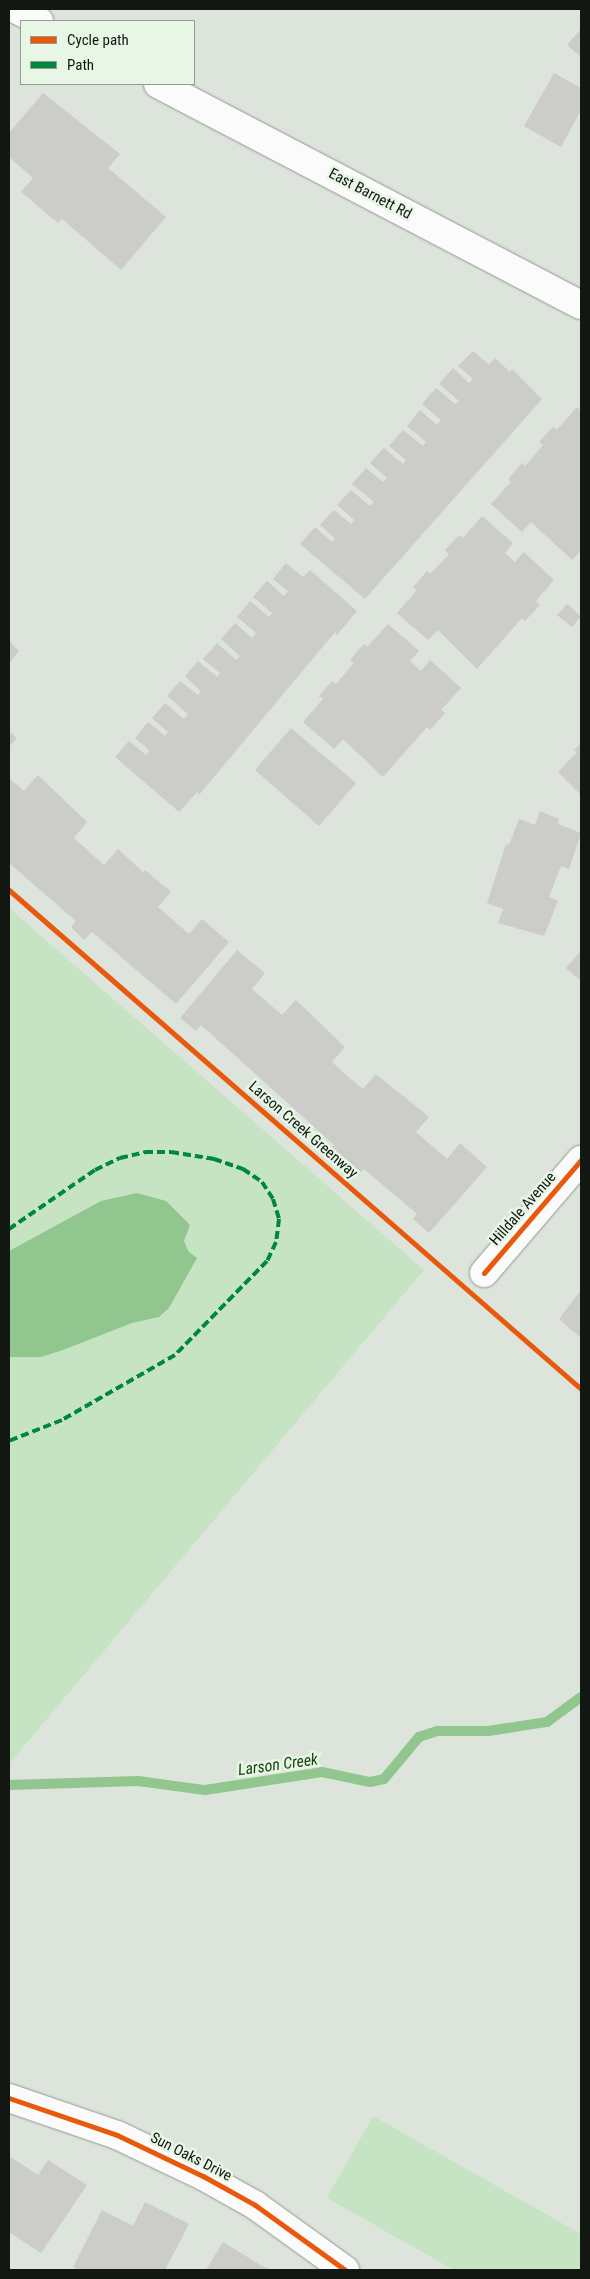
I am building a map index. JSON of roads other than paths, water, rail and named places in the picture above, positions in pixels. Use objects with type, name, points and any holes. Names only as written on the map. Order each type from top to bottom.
[{"type":"street","points":[[15,9],[37,20]]},
{"type":"street","name":"East Barnett Rd","points":[[160,85],[581,305]]},
{"type":"street","name":"Hilldale Avenue","points":[[484,1274],[581,1160]]},
{"type":"street","name":"Sun Oaks Drive","points":[[9,2098],[117,2135],[203,2176],[255,2205],[345,2270]]},
{"type":"waterway","name":"Larson Creek","points":[[9,1785],[138,1781],[205,1790],[322,1772],[370,1782],[384,1779],[419,1737],[438,1731],[488,1731],[547,1722],[581,1697]]}]
